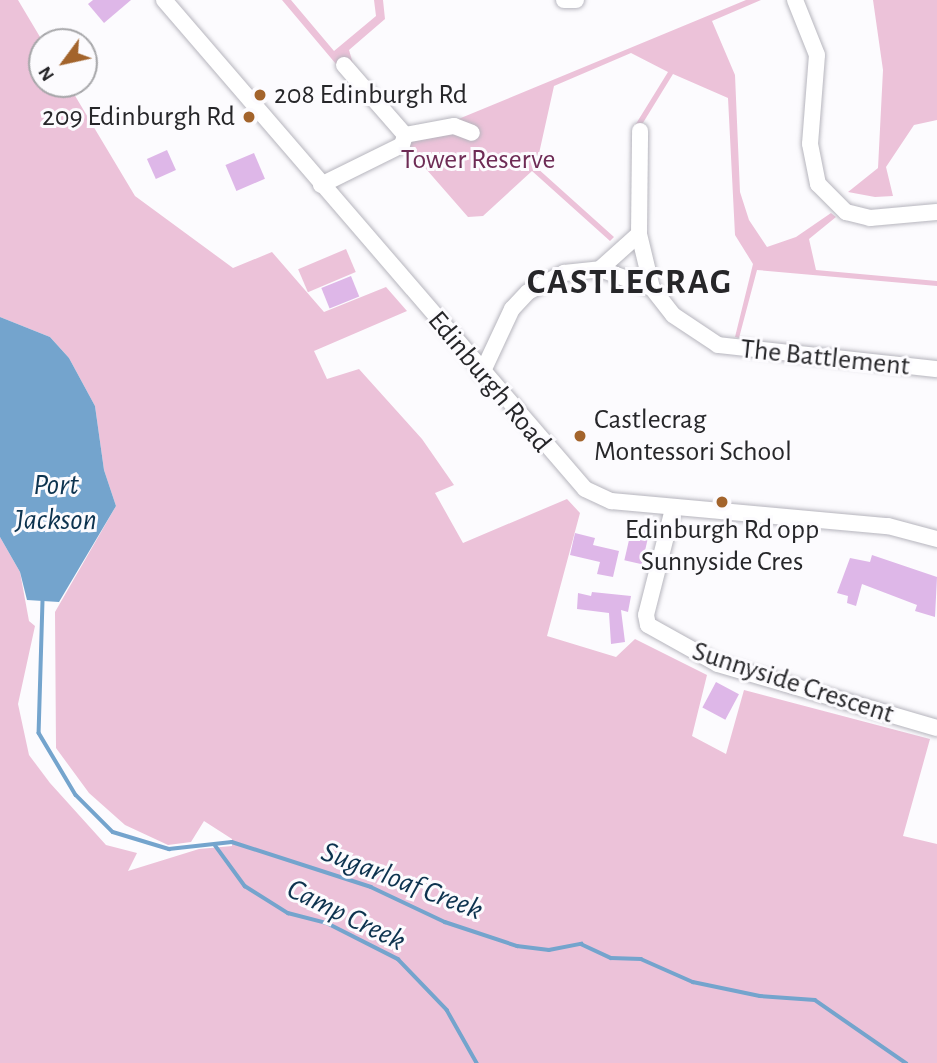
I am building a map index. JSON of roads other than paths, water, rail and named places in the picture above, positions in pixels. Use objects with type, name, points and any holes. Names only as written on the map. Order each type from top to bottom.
[{"type":"street","name":"Edinburgh Road","points":[[164,0],[584,489],[611,501],[673,509],[888,526],[937,539]]},
{"type":"street","points":[[564,0],[576,0]]},
{"type":"street","points":[[795,0],[817,55],[810,144],[818,184],[846,212],[870,218],[937,212]]},
{"type":"street","points":[[344,65],[405,135]]},
{"type":"street","points":[[405,135],[454,126],[472,133]]},
{"type":"street","name":"The Battlement","points":[[640,131],[641,240],[652,288],[673,315],[718,345],[937,369]]},
{"type":"street","points":[[321,184],[402,145],[405,135]]},
{"type":"street","points":[[600,269],[641,240]]},
{"type":"street","points":[[482,373],[512,309],[528,292],[564,273],[600,269],[652,288]]},
{"type":"street","name":"Sunnyside Crescent","points":[[673,509],[646,615],[648,625],[718,664],[937,728]]},
{"type":"water","name":"Port Jackson","points":[[0,317],[50,337],[69,358],[95,406],[104,470],[116,506],[59,602],[27,600],[20,572],[0,537]]},
{"type":"waterway","name":"Sugarloaf Creek","points":[[43,601],[39,733],[76,795],[113,832],[169,849],[232,842],[371,887],[445,922],[517,946],[549,950],[581,944],[611,958],[641,959],[693,982],[760,996],[815,1000],[906,1063]]},
{"type":"waterway","name":"Camp Creek","points":[[215,845],[245,886],[288,913],[327,923],[398,959],[447,1010],[477,1063]]},
{"type":"place","name":"208 Edinburgh Rd","points":[[260,95]]},
{"type":"place","name":"209 Edinburgh Rd","points":[[249,117]]},
{"type":"place","name":"Castlecrag Montessori School","points":[[580,436]]},
{"type":"place","name":"Edinburgh Rd opp Sunnyside Cres","points":[[722,502]]},
{"type":"district","name":"CASTLECRAG","points":[[630,283]]},
{"type":"park label","name":"Tower Reserve","points":[[478,160]]}]
